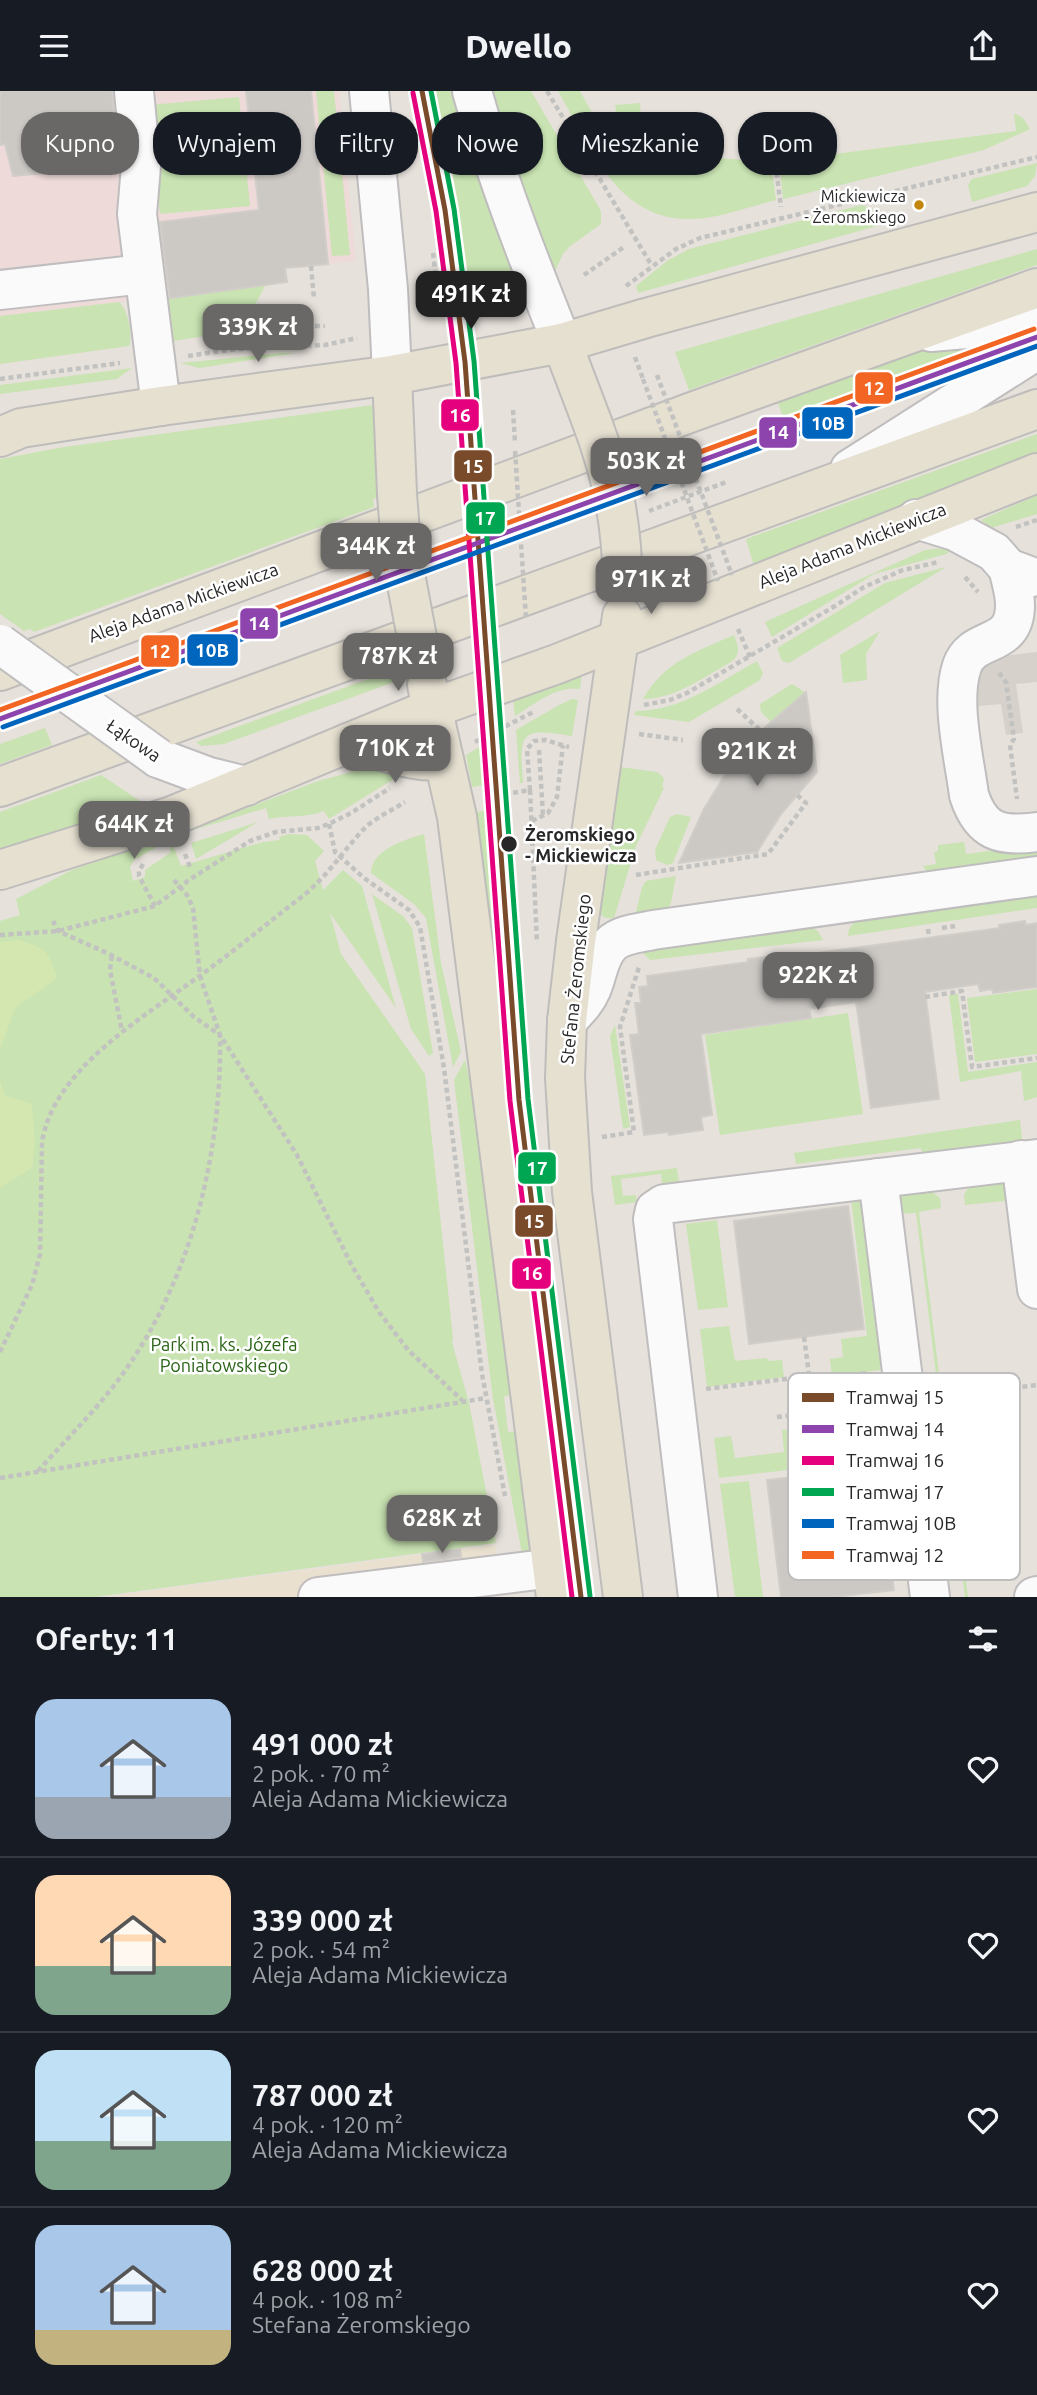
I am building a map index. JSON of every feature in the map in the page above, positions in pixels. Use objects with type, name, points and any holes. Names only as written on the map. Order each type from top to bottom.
[{"type":"main road","points":[[7,431],[161,406],[392,375],[562,343],[713,299],[1037,212]]},
{"type":"main road","name":"Aleja Adama Mickiewicza","points":[[0,671],[1037,288]]},
{"type":"main road","name":"Stefana Żeromskiego","points":[[562,343],[607,462],[621,524],[623,588],[619,638],[577,929],[568,1021],[566,1114],[572,1192],[623,1597]]},
{"type":"main road","points":[[392,375],[402,558],[458,831],[555,1582]]},
{"type":"main road","points":[[0,787],[1037,409]]},
{"type":"main road","name":"Aleja Adama Mickiewicza","points":[[0,870],[139,828],[433,708],[557,664],[1037,473]]},
{"type":"main road","points":[[348,743],[426,762],[444,760]]},
{"type":"street","points":[[134,91],[141,166],[137,214],[161,406]]},
{"type":"street","points":[[369,91],[388,289],[392,375]]},
{"type":"street","name":"Stefana Żeromskiego","points":[[472,91],[518,230],[562,343]]},
{"type":"street","points":[[0,290],[144,274]]},
{"type":"street","points":[[905,335],[1037,323]]},
{"type":"street","points":[[825,485],[1037,350]]},
{"type":"street","points":[[916,519],[955,531],[969,557],[994,552],[1023,574],[1009,628],[1011,636],[973,650],[967,657],[956,693],[969,795],[974,810],[983,822],[998,832],[1016,835],[1032,817]]},
{"type":"street","name":"Łąkowa","points":[[0,644],[158,758],[209,777],[246,786]]},
{"type":"street","points":[[568,1021],[593,988],[599,963],[606,951],[612,943],[621,938],[653,930],[1037,876]]},
{"type":"street","points":[[698,1597],[653,1214],[658,1206],[1029,1159],[1037,1289]]},
{"type":"street","points":[[878,1178],[902,1373]]},
{"type":"street","points":[[690,1201],[698,1216],[757,1208]]},
{"type":"street","points":[[318,1597],[555,1582]]},
{"type":"path","points":[[547,91],[611,202],[652,266]]},
{"type":"path","points":[[776,175],[780,207]]},
{"type":"path","points":[[584,275],[624,247]]},
{"type":"path","points":[[433,253],[439,305]]},
{"type":"path","points":[[311,266],[314,299]]},
{"type":"path","points":[[281,326],[325,326]]},
{"type":"path","points":[[657,375],[732,575]]},
{"type":"path","points":[[643,379],[718,581]]},
{"type":"path","points":[[513,410],[514,434]]},
{"type":"path","points":[[515,451],[526,619]]},
{"type":"path","points":[[610,700],[647,705],[670,701],[872,583],[903,571],[948,559],[969,557],[995,533],[1037,520]]},
{"type":"path","points":[[969,557],[986,602],[1011,636],[999,675],[1006,682],[1014,739],[1010,745],[1017,804],[1032,817]]},
{"type":"path","points":[[737,709],[761,731]]},
{"type":"path","points":[[444,760],[488,734],[536,711]]},
{"type":"path","points":[[634,733],[683,740]]},
{"type":"path","points":[[537,943],[527,749],[534,741],[545,740],[571,748]]},
{"type":"path","points":[[532,821],[548,813],[557,797],[563,745]]},
{"type":"path","points":[[539,750],[543,815]]},
{"type":"path","points":[[0,935],[58,931],[155,906],[178,888],[261,836],[329,824],[393,786]]},
{"type":"path","points":[[485,798],[530,790]]},
{"type":"path","points":[[636,875],[768,854],[806,803],[796,794]]},
{"type":"path","points":[[0,1352],[32,1285],[40,1254],[44,1126],[55,1102],[77,1074],[122,1031],[200,976],[307,892],[341,857],[363,829],[405,802]]},
{"type":"path","points":[[329,824],[335,852],[364,878],[409,910],[420,927],[444,1068],[486,1398],[508,1509]]},
{"type":"path","points":[[185,854],[190,867]]},
{"type":"path","points":[[174,880],[178,888],[187,895],[193,908],[200,976],[220,1035],[297,1155],[351,1264],[379,1312],[408,1350],[462,1400]]},
{"type":"path","points":[[53,922],[58,931],[154,978],[194,1017],[220,1035]]},
{"type":"path","points":[[942,928],[956,926]]},
{"type":"path","points":[[928,929],[929,937]]},
{"type":"path","points":[[112,956],[110,970],[122,1031]]},
{"type":"path","points":[[602,1137],[634,1132],[620,1027],[639,967]]},
{"type":"path","points":[[925,997],[936,993],[962,991],[972,1067],[1037,1058]]},
{"type":"path","points":[[38,1471],[120,1378],[170,1292],[185,1257],[209,1167],[221,1072],[220,1035]]},
{"type":"path","points":[[804,1337],[809,1373]]},
{"type":"path","points":[[861,1373],[902,1369]]},
{"type":"path","points":[[674,1393],[788,1380]]},
{"type":"path","points":[[0,1478],[486,1398]]},
{"type":"shaded area","points":[[0,91],[339,91],[341,112],[315,112],[315,175],[347,175],[356,261],[286,268],[287,282],[0,316]]},
{"type":"shaded area","points":[[1037,652],[1037,682],[1016,684],[1023,733],[1006,735],[1001,704],[978,706],[975,684],[984,665],[996,657]]},
{"type":"shaded area","points":[[495,1545],[501,1587],[477,1597],[104,1597]]},
{"type":"green space","points":[[316,91],[334,91],[336,112],[318,112]]},
{"type":"green space","points":[[427,91],[454,91],[461,112],[432,112],[432,117]]},
{"type":"green space","points":[[492,91],[531,91],[557,136],[557,175],[580,175],[601,211],[601,224],[569,247],[553,275],[520,175],[543,175],[543,112],[499,112]]},
{"type":"green space","points":[[558,91],[580,91],[592,112],[570,112]]},
{"type":"green space","points":[[239,97],[241,112],[153,112],[153,138],[150,105]]},
{"type":"green space","points":[[640,103],[641,112],[616,112],[615,105]]},
{"type":"green space","points":[[1014,113],[1023,118],[1030,129],[984,150],[783,199],[780,175],[837,175],[837,154],[1016,131]]},
{"type":"green space","points":[[724,158],[738,160],[738,175],[773,175],[776,200],[719,215],[685,219],[660,215],[640,205],[607,175],[724,175]]},
{"type":"green space","points":[[1037,163],[1035,176],[1027,186],[972,202],[968,185],[972,179]]},
{"type":"green space","points":[[156,175],[247,175],[250,206],[160,214]]},
{"type":"green space","points":[[324,175],[342,175],[350,255],[332,256]]},
{"type":"green space","points":[[443,175],[483,175],[520,284],[482,293],[481,296],[463,298]]},
{"type":"green space","points":[[862,205],[874,211],[877,226],[638,293],[636,286],[667,261],[689,249]]},
{"type":"green space","points":[[1037,249],[1037,265],[689,390],[675,352]]},
{"type":"green space","points":[[265,286],[249,316],[233,332],[173,341],[170,338],[164,298]]},
{"type":"green space","points":[[119,302],[129,323],[129,346],[0,364],[0,316]]},
{"type":"green space","points":[[1032,332],[785,423],[777,400],[926,344]]},
{"type":"green space","points":[[296,353],[199,368],[180,363]]},
{"type":"green space","points":[[132,368],[117,379],[0,394],[0,385]]},
{"type":"green space","points":[[373,405],[379,497],[373,499],[374,507],[34,632],[30,629],[24,631],[0,614],[0,459],[64,447]]},
{"type":"green space","points":[[1037,434],[1037,456],[754,566],[746,539]]},
{"type":"green space","points":[[1037,495],[1037,514],[991,528],[981,520]]},
{"type":"green space","points":[[925,550],[953,550],[874,574],[772,637],[765,622]]},
{"type":"green space","points":[[685,561],[696,590],[662,603],[655,573]]},
{"type":"green space","points":[[946,567],[789,663],[782,661],[777,648],[885,583]]},
{"type":"green space","points":[[880,631],[866,654],[867,680],[843,683],[840,655]]},
{"type":"green space","points":[[734,635],[738,653],[731,662],[678,691],[643,699],[661,675],[682,659]]},
{"type":"green space","points":[[757,661],[763,673],[760,680],[689,722],[634,715],[636,711],[653,710],[684,701]]},
{"type":"green space","points":[[393,670],[395,676],[404,673],[405,678],[224,744],[201,746],[196,742]]},
{"type":"green space","points":[[582,673],[580,689],[554,693],[515,716],[513,698]]},
{"type":"green space","points":[[792,684],[806,693],[771,722],[761,712],[760,704]]},
{"type":"green space","points":[[572,699],[578,700],[572,736],[542,732],[526,737],[522,753],[523,783],[520,783],[516,730]]},
{"type":"green space","points":[[45,728],[52,745],[0,764],[0,744]]},
{"type":"green space","points":[[506,739],[509,781],[472,787],[466,755],[489,741]]},
{"type":"green space","points":[[620,767],[657,772],[664,778],[664,788],[636,846],[614,918],[609,918],[599,912]]},
{"type":"green space","points":[[367,768],[386,771],[397,777],[329,819],[324,811],[269,819],[266,808],[186,831],[318,781]]},
{"type":"green space","points":[[101,775],[149,807],[0,852],[0,812]]},
{"type":"green space","points":[[510,806],[530,1074],[522,1078],[502,808]]},
{"type":"green space","points":[[494,808],[514,1077],[509,1083],[475,813]]},
{"type":"green space","points":[[677,814],[691,817],[673,863],[667,865],[656,860],[655,850],[670,817]]},
{"type":"green space","points":[[258,822],[196,859],[191,843]]},
{"type":"green space","name":"Park im. ks. Józefa Poniatowskiego","points":[[289,834],[307,835],[324,851],[315,861],[323,890],[343,870],[362,886],[396,1008],[330,913],[341,954],[425,1074],[452,1342],[469,1403],[496,1543],[95,1597],[0,1597],[0,921],[20,915],[16,899],[72,870],[158,840],[157,847],[134,860],[130,867],[133,881],[145,877],[145,870],[170,853],[170,837],[181,866],[263,842],[280,840],[279,837]]},
{"type":"green space","points":[[424,834],[441,963],[461,1052],[453,1067],[426,918],[414,904],[371,873],[377,858],[383,852],[399,842]]},
{"type":"green space","points":[[964,842],[966,854],[1037,845],[1037,863],[928,873],[923,866],[936,864],[934,852],[938,851],[938,845]]},
{"type":"green space","points":[[676,876],[668,908],[658,913],[635,916],[646,881]]},
{"type":"green space","points":[[1037,890],[1037,908],[848,936],[849,929],[856,920]]},
{"type":"green space","points":[[372,894],[404,917],[412,928],[433,1053],[429,1056],[411,1029]]},
{"type":"green space","points":[[805,924],[818,931],[823,940],[650,960],[640,950]]},
{"type":"green space","points":[[18,940],[45,952],[57,978],[15,1008],[0,1050],[0,942]]},
{"type":"green space","points":[[1037,989],[1037,1054],[975,1062],[967,998]]},
{"type":"green space","points":[[958,994],[968,1072],[1037,1062],[1037,1097],[1024,1101],[1021,1071],[960,1082],[949,995]]},
{"type":"green space","points":[[848,1013],[863,1114],[720,1135],[705,1035]]},
{"type":"green space","points":[[615,1025],[630,1127],[623,1129],[610,1036]]},
{"type":"green space","points":[[465,1060],[475,1102],[513,1395],[504,1396],[508,1432],[517,1431],[533,1556],[523,1559],[493,1399],[454,1080]]},
{"type":"green space","points":[[0,1081],[5,1096],[32,1104],[35,1142],[32,1168],[0,1188]]},
{"type":"green space","points":[[1020,1120],[1023,1147],[923,1159],[921,1148],[796,1164],[794,1153]]},
{"type":"green space","points":[[677,1168],[680,1190],[663,1192],[661,1174],[621,1179],[623,1196],[636,1195],[637,1202],[615,1205],[611,1176]]},
{"type":"green space","points":[[1000,1179],[1010,1187],[1013,1200],[965,1205],[964,1195],[971,1183]]},
{"type":"green space","points":[[927,1188],[940,1198],[941,1208],[919,1212],[939,1373],[936,1373],[916,1213],[893,1214],[892,1203],[901,1191]]},
{"type":"green space","points":[[868,1196],[888,1369],[832,1373],[830,1359],[843,1357],[841,1339],[867,1336],[851,1198]]},
{"type":"green space","points":[[717,1220],[728,1307],[698,1310],[686,1224]]},
{"type":"green space","points":[[729,1326],[735,1361],[767,1358],[768,1361],[782,1360],[784,1377],[707,1387],[700,1329]]},
{"type":"green space","points":[[788,1429],[788,1470],[719,1478],[714,1438],[731,1436],[735,1458],[784,1452],[782,1430]]},
{"type":"green space","points":[[749,1481],[763,1597],[735,1597],[720,1484]]},
{"type":"green space","points":[[963,1580],[966,1580],[968,1597],[965,1597]]},
{"type":"building","points":[[0,91],[112,91],[114,112],[21,112],[21,175],[24,175],[13,176],[5,144],[0,145]]},
{"type":"building","points":[[246,91],[311,91],[315,175],[319,175],[328,264],[285,268],[287,282],[170,298],[160,222],[259,210],[255,175],[301,175],[301,112],[248,112]]},
{"type":"building","points":[[806,692],[817,772],[781,814],[757,852],[679,863],[704,809],[728,770],[761,731]]},
{"type":"building","points":[[1025,921],[1026,925],[1037,923],[1037,987],[993,993],[992,989],[980,991],[978,984],[925,992],[939,1099],[871,1108],[856,1002],[809,1009],[811,1018],[701,1034],[712,1115],[701,1117],[703,1130],[669,1135],[668,1132],[644,1135],[630,1035],[639,1034],[635,1003],[641,1003],[639,987],[648,986],[647,976],[748,962],[748,959],[774,956],[774,959],[1000,928],[999,925]]},
{"type":"building","points":[[848,1206],[864,1329],[749,1344],[734,1221]]},
{"type":"building","points":[[788,1477],[788,1580],[893,1580],[894,1590],[833,1597],[781,1597],[767,1480]]},
{"type":"building","points":[[460,1549],[461,1557],[423,1562],[422,1554]]},
{"type":"tram line","name":"15","points":[[422,91],[445,210],[465,362],[519,1100],[581,1597]]},
{"type":"tram line","name":"17","points":[[431,91],[454,209],[474,361],[528,1099],[590,1596]]},
{"type":"tram line","name":"16","points":[[413,93],[436,211],[456,363],[510,1101],[572,1597]]},
{"type":"tram line","name":"12","points":[[0,710],[1034,329]]},
{"type":"tram line","name":"14","points":[[0,719],[1037,337]]},
{"type":"tram line","name":"10B","points":[[3,727],[1037,346]]},
{"type":"place","name":"Mickiewicza - Żeromskiego","points":[[919,205]]},
{"type":"place","name":"Żeromskiego - Mickiewicza","points":[[509,844]]}]
